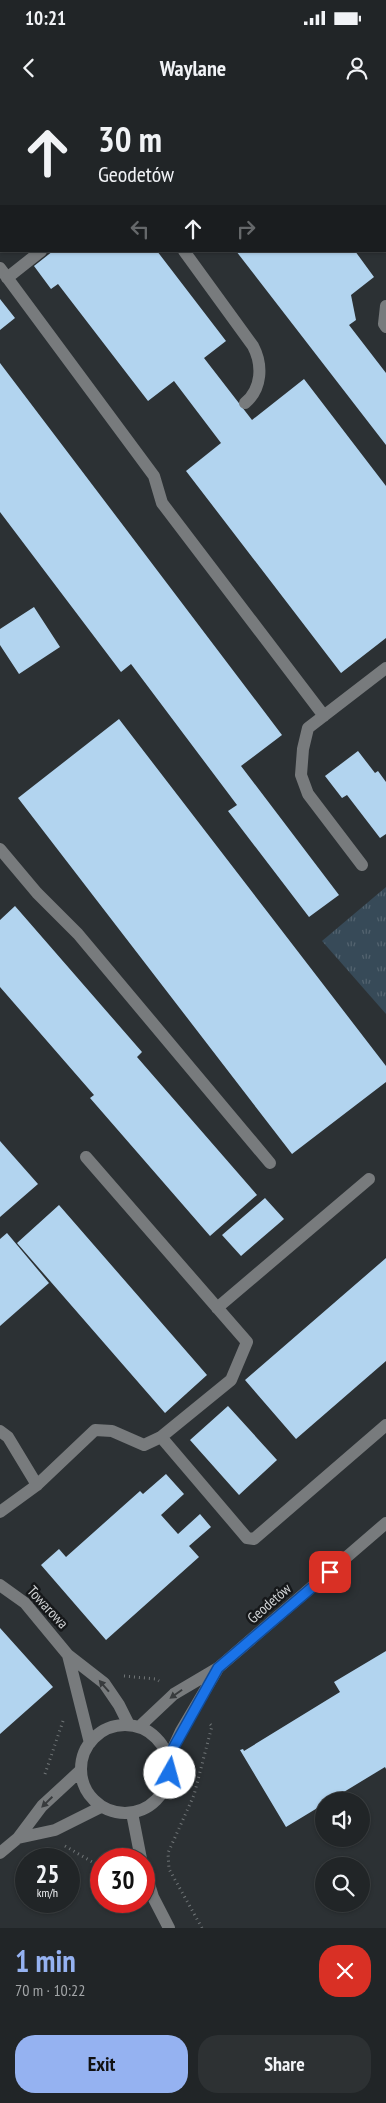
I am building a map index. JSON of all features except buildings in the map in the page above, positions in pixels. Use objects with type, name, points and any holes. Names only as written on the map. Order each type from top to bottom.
[{"type":"street","points":[[39,252],[4,273],[154,476],[162,503],[324,716]]},
{"type":"street","points":[[185,252],[254,346],[258,356],[260,369],[258,383],[254,393],[245,403]]},
{"type":"street","points":[[386,306],[384,324],[386,328]]},
{"type":"street","points":[[362,864],[308,794],[301,775],[303,749],[308,728],[386,668]]},
{"type":"street","points":[[0,849],[37,893],[78,934],[270,1163]]},
{"type":"street","points":[[0,1512],[37,1485],[95,1430],[112,1431],[144,1445],[162,1437],[231,1380],[248,1342],[86,1157]]},
{"type":"street","points":[[218,1308],[369,1179]]},
{"type":"street","points":[[162,1437],[247,1538],[254,1539],[386,1425]]},
{"type":"street","points":[[0,1431],[8,1437],[37,1485]]},
{"type":"street","name":"Geodetów","points":[[218,1668],[386,1523]]},
{"type":"street","name":"Towarowa","points":[[0,1585],[25,1603],[68,1656]]},
{"type":"street","points":[[68,1656],[104,1683],[134,1726]]},
{"type":"street","points":[[68,1656],[90,1743]]},
{"type":"street","points":[[134,1726],[174,1694],[218,1668]]},
{"type":"street","points":[[168,1758],[181,1731],[218,1668]]},
{"type":"street","points":[[134,1726],[149,1732],[164,1748],[168,1758],[170,1773],[166,1788],[158,1800],[146,1809],[132,1813],[116,1813],[101,1807],[90,1797],[83,1784],[81,1770],[83,1756],[90,1743],[100,1733],[114,1727],[134,1726]]},
{"type":"street","points":[[0,1853],[18,1838],[42,1806],[81,1770]]},
{"type":"street","points":[[18,1838],[55,1830],[101,1807]]},
{"type":"street","points":[[132,1813],[139,1848]]},
{"type":"street","points":[[155,1901],[169,1928]]},
{"type":"path","points":[[156,1679],[174,1694]]},
{"type":"path","points":[[193,1711],[212,1726],[194,1795],[168,1853],[169,1869],[202,1928]]},
{"type":"green space","points":[[386,887],[386,1014],[322,941]]},
{"type":"route","points":[[170,1773],[168,1758],[181,1731],[218,1668],[330,1572]]}]
